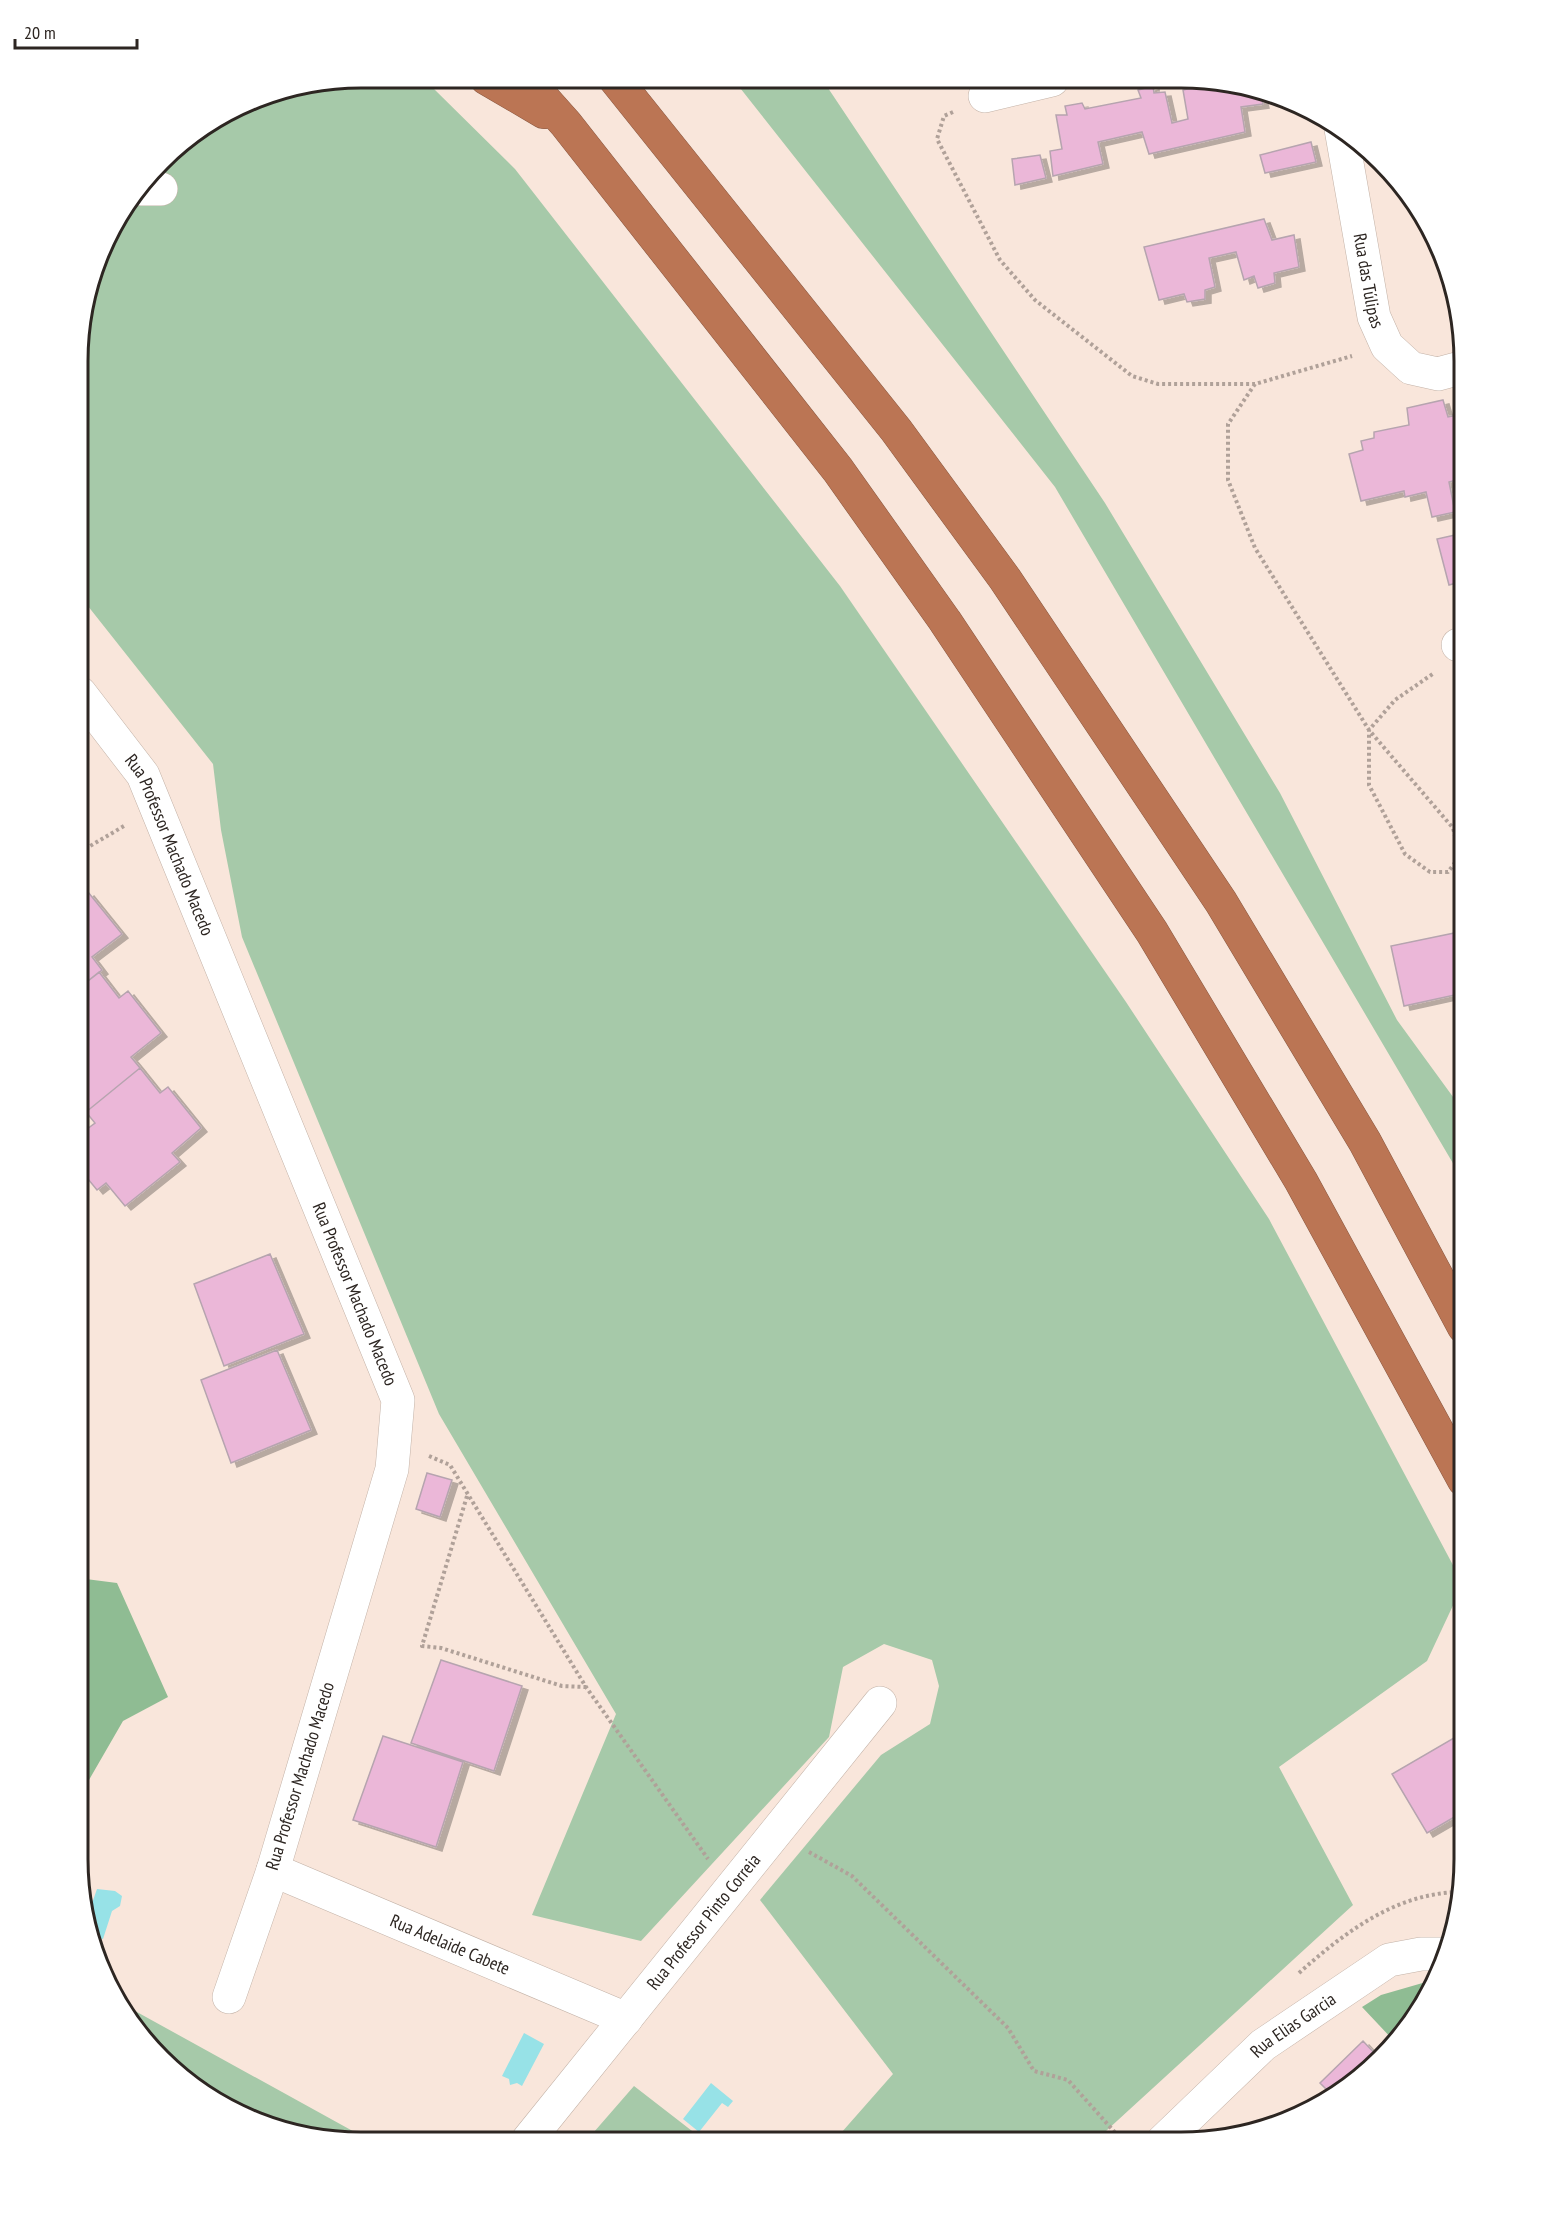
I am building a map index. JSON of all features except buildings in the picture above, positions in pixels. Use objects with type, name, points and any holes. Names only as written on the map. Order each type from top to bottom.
[{"type":"highway","points":[[503,88],[566,124]]},
{"type":"highway","points":[[534,88],[566,124],[838,470],[945,621],[1145,922],[1301,1180],[1454,1462]]},
{"type":"highway","points":[[624,88],[896,430],[1005,579],[1221,902],[1365,1142],[1454,1308]]},
{"type":"street","points":[[985,96],[1018,88]]},
{"type":"street","name":"Rua das Túlipas","points":[[1343,143],[1374,317],[1387,346],[1411,368],[1438,374],[1454,370]]},
{"type":"street","name":"Rua Professor Machado Macedo","points":[[88,703],[143,775],[398,1400],[392,1469],[273,1870],[229,1997]]},
{"type":"street","name":"Rua Professor Pinto Correia","points":[[534,2132],[880,1703]]},
{"type":"street","name":"Rua Adelaide Cabete","points":[[273,1870],[626,2019]]},
{"type":"street","name":"Rua Elias Garcia","points":[[1172,2132],[1263,2045],[1389,1960],[1421,1954],[1436,1954]]},
{"type":"path","points":[[985,96],[944,116],[937,139],[1000,260],[1035,300],[1132,376],[1158,384],[1255,384],[1387,346]]},
{"type":"path","points":[[1255,384],[1228,424],[1228,480],[1255,548],[1369,730],[1454,832]]},
{"type":"path","points":[[1454,654],[1445,666],[1395,700],[1369,730],[1369,785],[1405,854],[1430,872],[1448,872],[1454,864]]},
{"type":"path","points":[[88,847],[156,808]]},
{"type":"path","points":[[394,1441],[450,1465],[586,1687],[730,1888]]},
{"type":"path","points":[[468,1496],[422,1646],[441,1648],[562,1686],[586,1687]]},
{"type":"path","points":[[775,1832],[852,1876],[1008,2028],[1034,2071],[1068,2080],[1115,2132]]},
{"type":"green space","points":[[362,88],[433,88],[515,169],[840,586],[1126,1002],[1269,1219],[1454,1567],[1454,1603],[1427,1661],[1279,1767],[1353,1905],[1105,2132],[842,2132],[893,2074],[760,1900],[881,1755],[930,1724],[939,1686],[932,1660],[884,1644],[843,1667],[829,1737],[641,1941],[532,1915],[616,1714],[439,1414],[242,937],[221,830],[213,764],[88,606],[88,362],[94,308],[103,274],[125,225],[156,181],[181,156],[225,125],[257,109],[308,94]]},
{"type":"green space","points":[[740,88],[828,88],[1105,503],[1280,793],[1397,1020],[1454,1098],[1454,1165],[1055,487]]},
{"type":"green space","points":[[88,1579],[117,1583],[168,1697],[123,1721],[88,1782]]},
{"type":"green space","points":[[1423,1983],[1389,2035],[1362,2007],[1381,1995]]},
{"type":"green space","points":[[136,2012],[354,2132],[291,2122],[257,2111],[225,2095],[195,2075],[168,2052]]},
{"type":"green space","points":[[634,2086],[693,2132],[594,2132]]},
{"type":"water","points":[[97,1889],[115,1891],[122,1896],[120,1906],[112,1911],[103,1939],[98,1929],[92,1902]]},
{"type":"water","points":[[524,2033],[544,2044],[522,2086],[517,2083],[510,2085],[509,2079],[502,2076]]},
{"type":"water","points":[[711,2083],[733,2101],[728,2107],[722,2103],[699,2132],[683,2119]]}]
